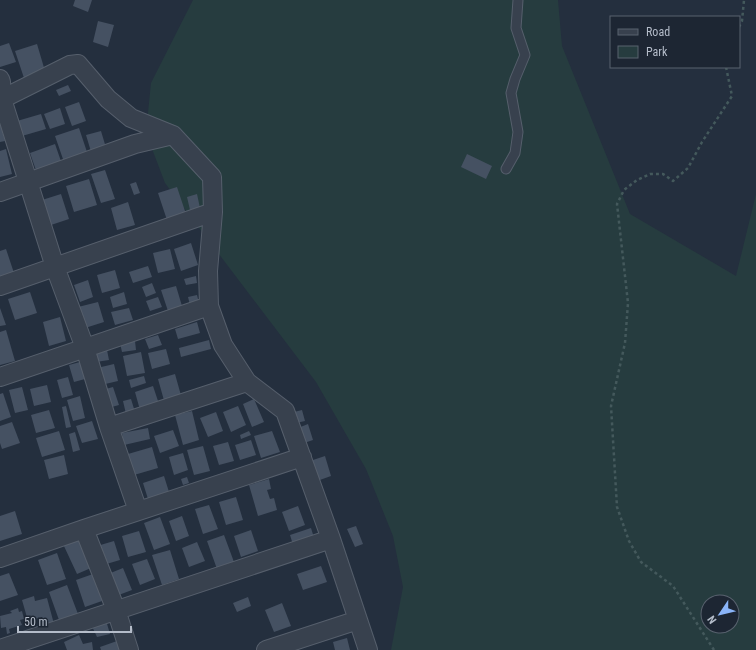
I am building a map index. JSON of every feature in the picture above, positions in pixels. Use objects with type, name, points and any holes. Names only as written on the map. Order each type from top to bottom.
[{"type":"street","points":[[1,99],[70,65],[78,64],[108,99],[131,118],[173,135],[212,177],[213,212],[208,271],[209,306],[223,345],[247,382],[285,411],[331,539],[368,650]]},
{"type":"street","points":[[0,79],[1,99],[29,182],[55,267],[84,348],[138,511]]},
{"type":"street","points":[[0,192],[135,144],[173,135]]},
{"type":"street","points":[[0,286],[213,212]]},
{"type":"street","points":[[0,376],[209,306]]},
{"type":"street","points":[[109,427],[247,382]]},
{"type":"street","points":[[0,558],[302,457]]},
{"type":"street","points":[[84,529],[116,610],[129,650]]},
{"type":"street","points":[[0,649],[331,539]]},
{"type":"street","points":[[266,650],[358,620]]},
{"type":"lane","points":[[506,169],[515,153],[518,132],[511,93],[525,55],[516,28],[518,0]]},
{"type":"path","points":[[740,25],[742,21],[744,0]]},
{"type":"path","points":[[714,650],[673,586],[641,562],[629,541],[617,507],[611,406],[625,343],[628,303],[617,204],[624,190],[637,180],[650,174],[663,174],[674,181],[688,168],[702,142],[732,96],[726,68]]},
{"type":"green space","points":[[193,0],[558,0],[562,46],[630,214],[736,276],[756,194],[756,650],[391,650],[403,587],[393,536],[366,469],[316,382],[165,183],[146,133],[151,83]]},
{"type":"building","points":[[75,0],[92,0],[88,12],[73,6]]},
{"type":"building","points":[[98,21],[114,25],[108,47],[93,42]]},
{"type":"building","points":[[9,43],[16,62],[0,67],[0,46]]},
{"type":"building","points":[[37,44],[45,71],[24,78],[15,51]]},
{"type":"building","points":[[68,85],[71,91],[59,96],[56,90]]},
{"type":"building","points":[[79,102],[86,121],[72,126],[65,107]]},
{"type":"building","points":[[60,108],[65,124],[50,129],[44,114]]},
{"type":"building","points":[[41,114],[46,129],[22,136],[17,121]]},
{"type":"building","points":[[0,124],[5,141],[0,142]]},
{"type":"building","points":[[79,128],[88,155],[64,162],[55,136]]},
{"type":"building","points":[[101,131],[107,151],[92,155],[86,135]]},
{"type":"building","points":[[55,144],[63,167],[38,176],[30,153]]},
{"type":"building","points":[[6,149],[12,174],[0,177],[0,151]]},
{"type":"building","points":[[467,154],[492,166],[486,179],[461,167]]},
{"type":"building","points":[[105,170],[115,199],[101,203],[91,174]]},
{"type":"building","points":[[89,179],[97,205],[74,212],[66,186]]},
{"type":"building","points":[[136,182],[140,193],[134,195],[130,184]]},
{"type":"building","points":[[177,187],[186,214],[167,220],[158,193]]},
{"type":"building","points":[[61,194],[69,219],[51,225],[42,200]]},
{"type":"building","points":[[197,194],[200,208],[190,210],[187,197]]},
{"type":"building","points":[[128,202],[135,225],[117,230],[111,208]]},
{"type":"building","points":[[191,243],[198,265],[181,271],[174,249]]},
{"type":"building","points":[[6,249],[14,273],[0,277],[0,251]]},
{"type":"building","points":[[170,249],[175,269],[158,273],[153,253]]},
{"type":"building","points":[[148,266],[152,277],[133,283],[129,272]]},
{"type":"building","points":[[115,270],[120,288],[102,293],[97,275]]},
{"type":"building","points":[[196,276],[197,283],[186,285],[184,279]]},
{"type":"building","points":[[88,280],[93,297],[80,302],[74,285]]},
{"type":"building","points":[[152,283],[156,293],[146,297],[142,287]]},
{"type":"building","points":[[176,286],[182,306],[168,311],[161,290]]},
{"type":"building","points":[[30,292],[37,313],[15,320],[8,299]]},
{"type":"building","points":[[124,292],[127,304],[113,308],[110,297]]},
{"type":"building","points":[[197,295],[199,303],[190,305],[188,297]]},
{"type":"building","points":[[158,297],[162,307],[150,311],[146,301]]},
{"type":"building","points":[[98,302],[104,322],[85,328],[78,307]]},
{"type":"building","points":[[0,308],[6,325],[0,326]]},
{"type":"building","points":[[129,308],[133,320],[115,325],[111,312]]},
{"type":"building","points":[[60,317],[66,341],[49,346],[43,322]]},
{"type":"building","points":[[197,322],[200,333],[178,339],[175,329]]},
{"type":"building","points":[[6,330],[15,361],[0,365],[0,332]]},
{"type":"building","points":[[158,335],[162,345],[149,349],[145,339]]},
{"type":"building","points":[[209,340],[211,349],[181,357],[179,348]]},
{"type":"building","points":[[135,341],[136,350],[122,352],[120,343]]},
{"type":"building","points":[[166,349],[170,364],[152,369],[148,353]]},
{"type":"building","points":[[107,350],[109,360],[96,362],[95,352]]},
{"type":"building","points":[[141,352],[145,373],[127,376],[123,356]]},
{"type":"building","points":[[80,362],[85,379],[74,382],[69,365]]},
{"type":"building","points":[[114,364],[118,381],[101,385],[97,368]]},
{"type":"building","points":[[175,374],[182,399],[165,404],[158,379]]},
{"type":"building","points":[[144,376],[146,383],[131,388],[129,380]]},
{"type":"building","points":[[68,377],[73,395],[62,398],[57,380]]},
{"type":"building","points":[[47,385],[51,402],[34,406],[30,389]]},
{"type":"building","points":[[153,386],[159,404],[140,410],[135,392]]},
{"type":"building","points":[[22,387],[28,410],[15,413],[9,390]]},
{"type":"building","points":[[113,387],[119,405],[108,408],[102,390]]},
{"type":"building","points":[[3,393],[11,417],[0,421],[0,394]]},
{"type":"building","points":[[80,396],[85,418],[73,421],[67,400]]},
{"type":"building","points":[[131,399],[135,412],[126,414],[123,401]]},
{"type":"building","points":[[254,399],[264,422],[252,427],[243,404]]},
{"type":"building","points":[[66,406],[71,427],[66,428],[62,407]]},
{"type":"building","points":[[238,406],[246,425],[231,432],[223,412]]},
{"type":"building","points":[[49,410],[55,428],[36,433],[31,415]]},
{"type":"building","points":[[302,410],[305,421],[296,423],[294,412]]},
{"type":"building","points":[[192,411],[199,440],[183,445],[175,415]]},
{"type":"building","points":[[216,412],[223,431],[208,437],[200,418]]},
{"type":"building","points":[[92,421],[98,439],[82,443],[76,426]]},
{"type":"building","points":[[12,422],[20,443],[2,449],[0,443],[0,426]]},
{"type":"building","points":[[308,424],[313,440],[304,443],[298,428]]},
{"type":"building","points":[[148,428],[150,439],[124,445],[122,433]]},
{"type":"building","points":[[173,430],[179,446],[160,453],[154,436]]},
{"type":"building","points":[[59,431],[65,450],[42,457],[36,438]]},
{"type":"building","points":[[249,431],[251,435],[241,439],[240,435]]},
{"type":"building","points":[[272,431],[280,452],[261,458],[254,436]]},
{"type":"building","points":[[75,432],[80,450],[73,452],[69,434]]},
{"type":"building","points":[[251,440],[256,455],[240,460],[235,445]]},
{"type":"building","points":[[228,442],[234,461],[219,465],[213,446]]},
{"type":"building","points":[[203,446],[210,471],[194,475],[187,450]]},
{"type":"building","points":[[152,447],[158,468],[134,475],[128,454]]},
{"type":"building","points":[[183,453],[188,470],[174,475],[169,457]]},
{"type":"building","points":[[64,455],[68,474],[49,479],[44,460]]},
{"type":"building","points":[[325,456],[331,476],[317,481],[310,461]]},
{"type":"building","points":[[164,476],[169,492],[148,499],[143,483]]},
{"type":"building","points":[[187,477],[189,483],[183,485],[181,479]]},
{"type":"building","points":[[269,479],[271,489],[267,490],[270,499],[274,498],[277,510],[258,516],[249,485]]},
{"type":"building","points":[[236,497],[243,520],[226,525],[219,502]]},
{"type":"building","points":[[209,505],[218,529],[203,534],[195,509]]},
{"type":"building","points":[[298,506],[305,525],[289,531],[282,512]]},
{"type":"building","points":[[15,511],[22,534],[0,541],[0,516]]},
{"type":"building","points":[[182,516],[189,536],[176,541],[169,521]]},
{"type":"building","points":[[160,517],[170,544],[154,550],[144,523]]},
{"type":"building","points":[[356,526],[363,544],[355,547],[347,529]]},
{"type":"building","points":[[311,528],[315,541],[294,548],[290,535]]},
{"type":"building","points":[[251,530],[258,551],[241,557],[234,536]]},
{"type":"building","points":[[139,531],[146,552],[128,557],[122,536]]},
{"type":"building","points":[[224,535],[234,562],[217,569],[207,541]]},
{"type":"building","points":[[78,537],[91,568],[77,574],[63,544]]},
{"type":"building","points":[[114,541],[120,560],[103,565],[97,546]]},
{"type":"building","points":[[197,542],[205,561],[189,567],[182,548]]},
{"type":"building","points":[[170,550],[179,579],[162,585],[152,555]]},
{"type":"building","points":[[57,553],[66,579],[47,585],[38,560]]},
{"type":"building","points":[[147,559],[155,579],[140,585],[132,564]]},
{"type":"building","points":[[321,566],[327,582],[303,590],[297,574]]},
{"type":"building","points":[[123,568],[132,590],[116,596],[108,574]]},
{"type":"building","points":[[9,573],[18,595],[0,601],[0,576]]},
{"type":"building","points":[[93,574],[102,601],[85,607],[76,580]]},
{"type":"building","points":[[67,585],[78,614],[59,620],[49,592]]},
{"type":"building","points":[[34,596],[35,601],[47,598],[54,624],[45,626],[42,617],[28,621],[22,600]]},
{"type":"building","points":[[248,597],[251,606],[237,612],[233,603]]},
{"type":"building","points":[[282,603],[291,626],[274,632],[265,610]]},
{"type":"building","points":[[18,608],[19,612],[22,611],[24,619],[20,620],[22,625],[9,629],[10,633],[7,634],[6,627],[1,628],[0,616],[12,613],[10,611]]},
{"type":"building","points":[[105,617],[110,634],[97,637],[90,622]]},
{"type":"building","points":[[79,635],[83,644],[92,642],[93,650],[67,650],[64,642]]},
{"type":"building","points":[[347,638],[350,650],[335,650],[333,642]]},
{"type":"building","points":[[117,641],[120,650],[101,650],[100,647]]}]
